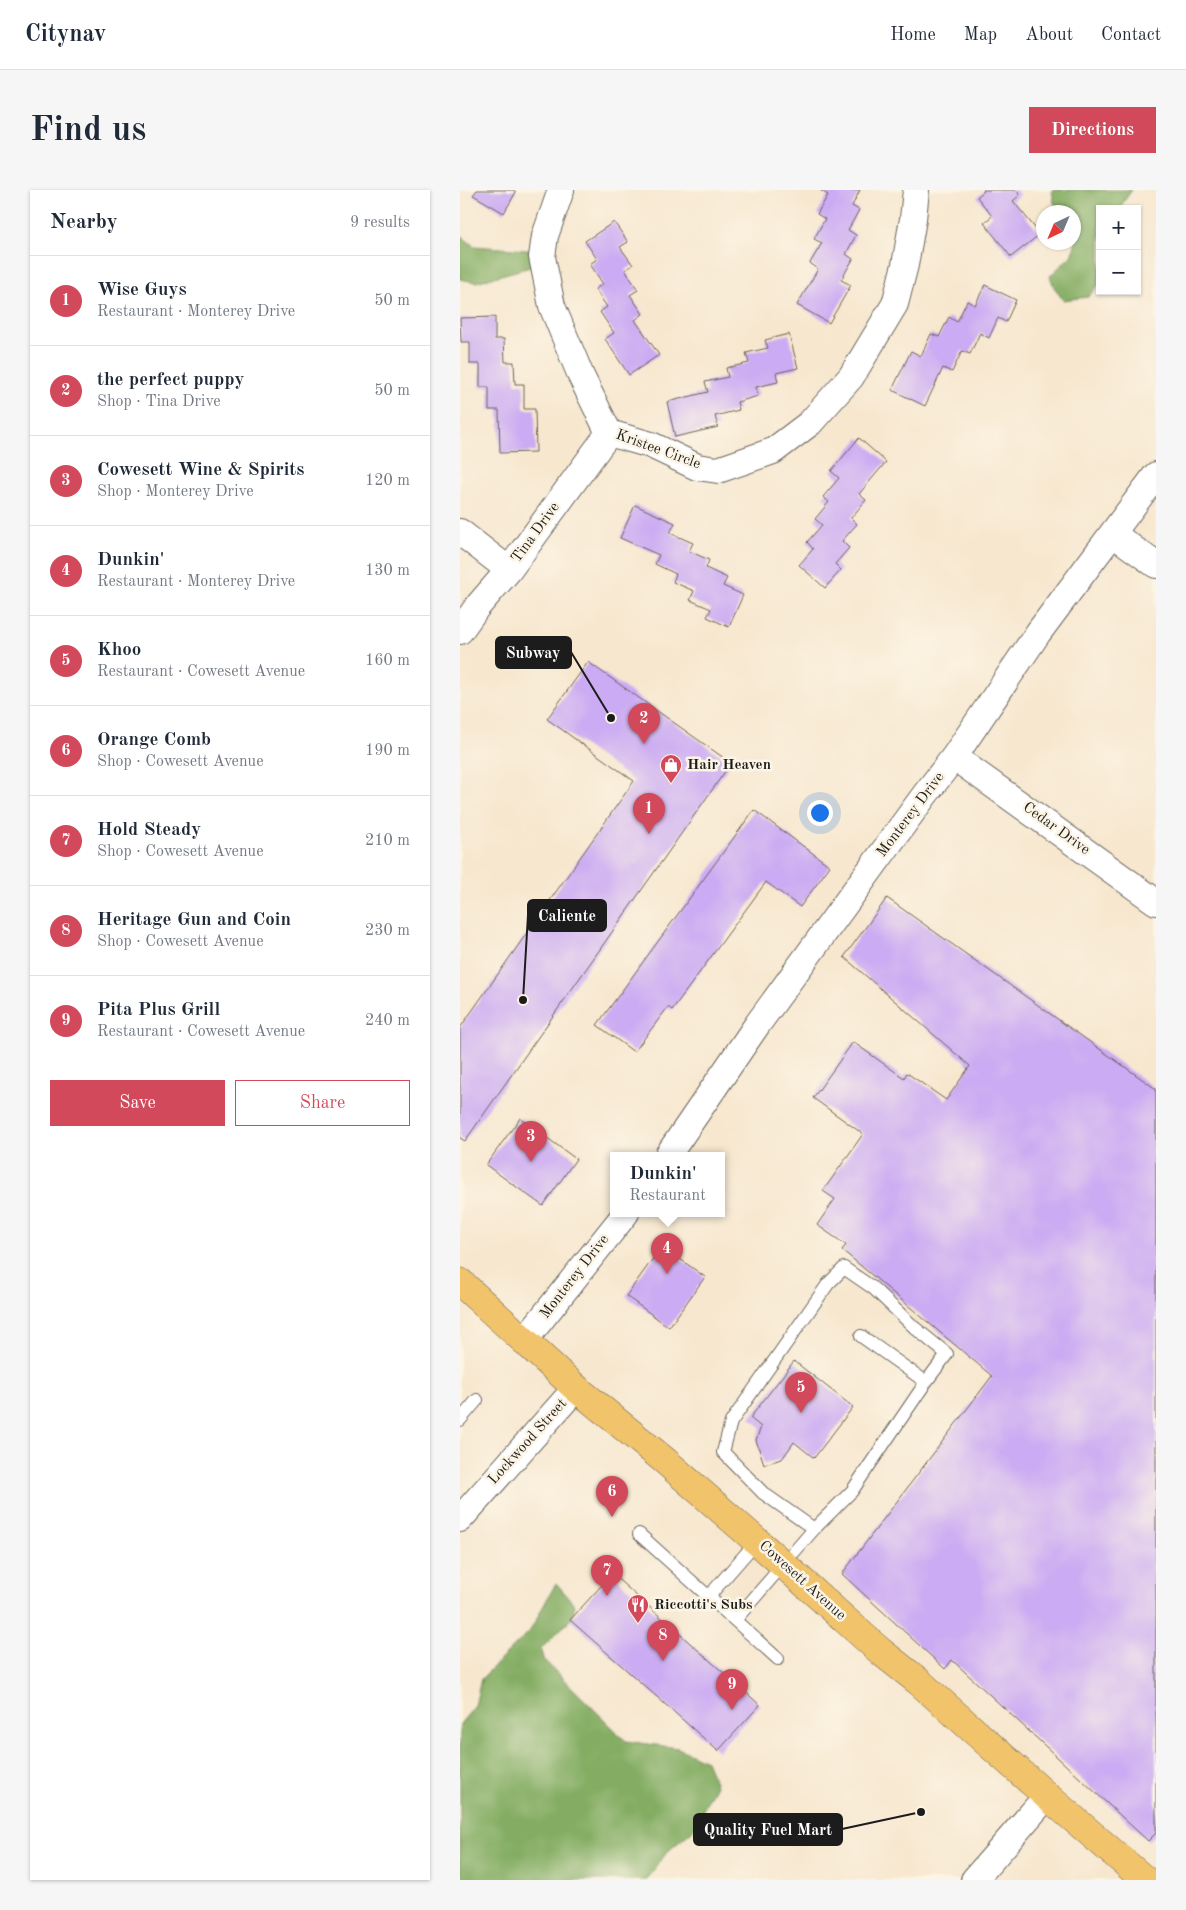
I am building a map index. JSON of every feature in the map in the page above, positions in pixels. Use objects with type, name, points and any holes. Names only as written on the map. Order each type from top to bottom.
[{"type":"main road","name":"Cowesett Avenue","points":[[460,1282],[576,1388],[664,1460],[1047,1796],[1146,1880]]},
{"type":"street","name":"Kristee Circle","points":[[561,190],[546,236],[542,257],[552,306],[581,376],[610,433],[651,445],[697,467],[718,470],[773,451],[810,423],[851,377],[895,304],[914,218],[916,190]]},
{"type":"street","name":"Tina Drive","points":[[460,631],[477,607],[509,570],[610,433]]},
{"type":"street","name":"Monterey Drive","points":[[670,1152],[756,1025],[954,757],[1038,633],[1114,534],[1156,475]]},
{"type":"street","points":[[460,532],[509,570]]},
{"type":"street","points":[[1114,534],[1156,565]]},
{"type":"street","name":"Cedar Drive","points":[[954,757],[1156,902]]},
{"type":"street","name":"Monterey Drive","points":[[524,1341],[623,1217]]},
{"type":"street","name":"Lockwood Street","points":[[460,1519],[576,1388]]},
{"type":"street","points":[[974,1880],[1047,1796]]},
{"type":"lane","points":[[736,1619],[814,1529],[852,1491],[947,1354],[915,1328],[873,1288],[844,1268],[828,1284],[731,1422],[722,1452],[763,1493],[814,1529]]},
{"type":"lane","points":[[862,1336],[926,1382]]},
{"type":"lane","points":[[460,1420],[477,1400]]},
{"type":"lane","points":[[639,1534],[736,1619],[778,1659]]},
{"type":"lane","points":[[709,1596],[757,1541]]},
{"type":"lane","points":[[1146,1880],[1156,1871]]},
{"type":"green space","points":[[1052,190],[1132,190],[1122,205],[1096,205],[1096,288],[1088,297],[1063,300],[1054,287],[1050,276],[1071,256],[1073,250],[1081,250],[1081,205],[1056,205]]},
{"type":"green space","points":[[460,235],[474,246],[540,251],[541,264],[476,282],[460,279]]},
{"type":"green space","points":[[556,1583],[575,1605],[571,1619],[541,1649],[543,1659],[626,1741],[678,1748],[706,1761],[716,1785],[692,1831],[667,1852],[647,1880],[460,1880],[460,1724],[475,1706],[481,1679],[530,1631]]},
{"type":"building","points":[[477,190],[513,190],[516,192],[504,213],[473,195]]},
{"type":"building","points":[[820,190],[860,190],[852,206],[859,210],[848,230],[856,235],[846,254],[853,259],[841,280],[851,285],[829,323],[797,305],[818,269],[810,263],[822,243],[814,239],[825,219],[817,214],[828,195]]},
{"type":"building","points":[[1016,190],[1020,195],[1013,201],[1036,229],[1036,237],[1011,257],[984,223],[992,216],[977,197],[984,191]]},
{"type":"building","points":[[614,222],[628,242],[620,247],[633,265],[625,270],[638,290],[630,295],[643,314],[635,320],[659,355],[629,375],[605,339],[614,333],[600,312],[607,307],[595,289],[603,284],[590,264],[597,259],[585,241]]},
{"type":"building","points":[[985,285],[1016,300],[1006,322],[998,318],[989,338],[980,333],[970,354],[962,351],[952,372],[943,368],[925,406],[892,390],[911,351],[921,356],[931,334],[939,337],[949,317],[957,322],[967,301],[975,305]]},
{"type":"building","points":[[495,317],[495,339],[504,339],[505,362],[514,362],[515,384],[524,384],[524,409],[535,409],[536,452],[500,453],[499,410],[489,410],[489,387],[480,387],[480,364],[470,364],[470,342],[461,342],[460,318]]},
{"type":"building","points":[[789,334],[798,368],[776,373],[778,382],[756,387],[758,396],[737,402],[739,410],[715,416],[718,427],[675,437],[667,402],[708,392],[705,382],[728,377],[726,368],[749,363],[746,353],[768,348],[765,340]]},
{"type":"building","points":[[859,438],[886,462],[859,494],[866,500],[851,518],[857,524],[842,541],[849,548],[835,564],[841,570],[825,588],[799,565],[813,549],[807,542],[822,525],[815,519],[829,502],[823,497],[839,478],[831,471]]},
{"type":"building","points":[[635,505],[675,523],[670,533],[693,543],[689,551],[709,560],[706,568],[727,578],[723,586],[743,595],[729,627],[707,617],[711,609],[690,600],[694,591],[673,582],[676,574],[655,564],[659,555],[620,538]]},
{"type":"building","points":[[588,662],[731,763],[465,1141],[460,1138],[460,1028],[634,781],[547,719]]},
{"type":"building","points":[[754,810],[830,866],[800,907],[766,882],[672,1010],[668,1007],[634,1052],[597,1025]]},
{"type":"building","points":[[887,898],[1156,1089],[1156,1833],[1148,1841],[952,1660],[945,1669],[842,1574],[992,1376],[842,1250],[846,1245],[817,1225],[835,1199],[823,1191],[863,1134],[813,1098],[853,1042],[904,1078],[907,1073],[946,1100],[970,1066],[844,957]]},
{"type":"building","points":[[520,1118],[576,1159],[543,1206],[486,1165]]},
{"type":"building","points":[[662,1246],[705,1277],[669,1327],[626,1296]]},
{"type":"building","points":[[794,1361],[853,1407],[814,1458],[794,1442],[782,1459],[764,1464],[756,1440],[761,1427],[750,1418]]},
{"type":"building","points":[[612,1574],[760,1705],[718,1751],[570,1620]]},
{"type":"place","name":"Subway","points":[[611,718]]},
{"type":"place","name":"the perfect puppy","points":[[644,744]]},
{"type":"place","name":"Hair Heaven","points":[[671,784]]},
{"type":"place","name":"Wise Guys","points":[[649,834]]},
{"type":"place","name":"Caliente","points":[[523,1000]]},
{"type":"place","name":"Cowesett Wine & Spirits","points":[[531,1162]]},
{"type":"place","name":"Dunkin'","points":[[667,1274]]},
{"type":"place","name":"Khoo","points":[[801,1413]]},
{"type":"place","name":"Orange Comb","points":[[612,1517]]},
{"type":"place","name":"Hold Steady","points":[[607,1596]]},
{"type":"place","name":"Riccotti's Subs","points":[[638,1624]]},
{"type":"place","name":"Heritage Gun and Coin","points":[[663,1661]]},
{"type":"place","name":"Pita Plus Grill","points":[[732,1710]]},
{"type":"place","name":"Quality Fuel Mart","points":[[921,1812]]}]
